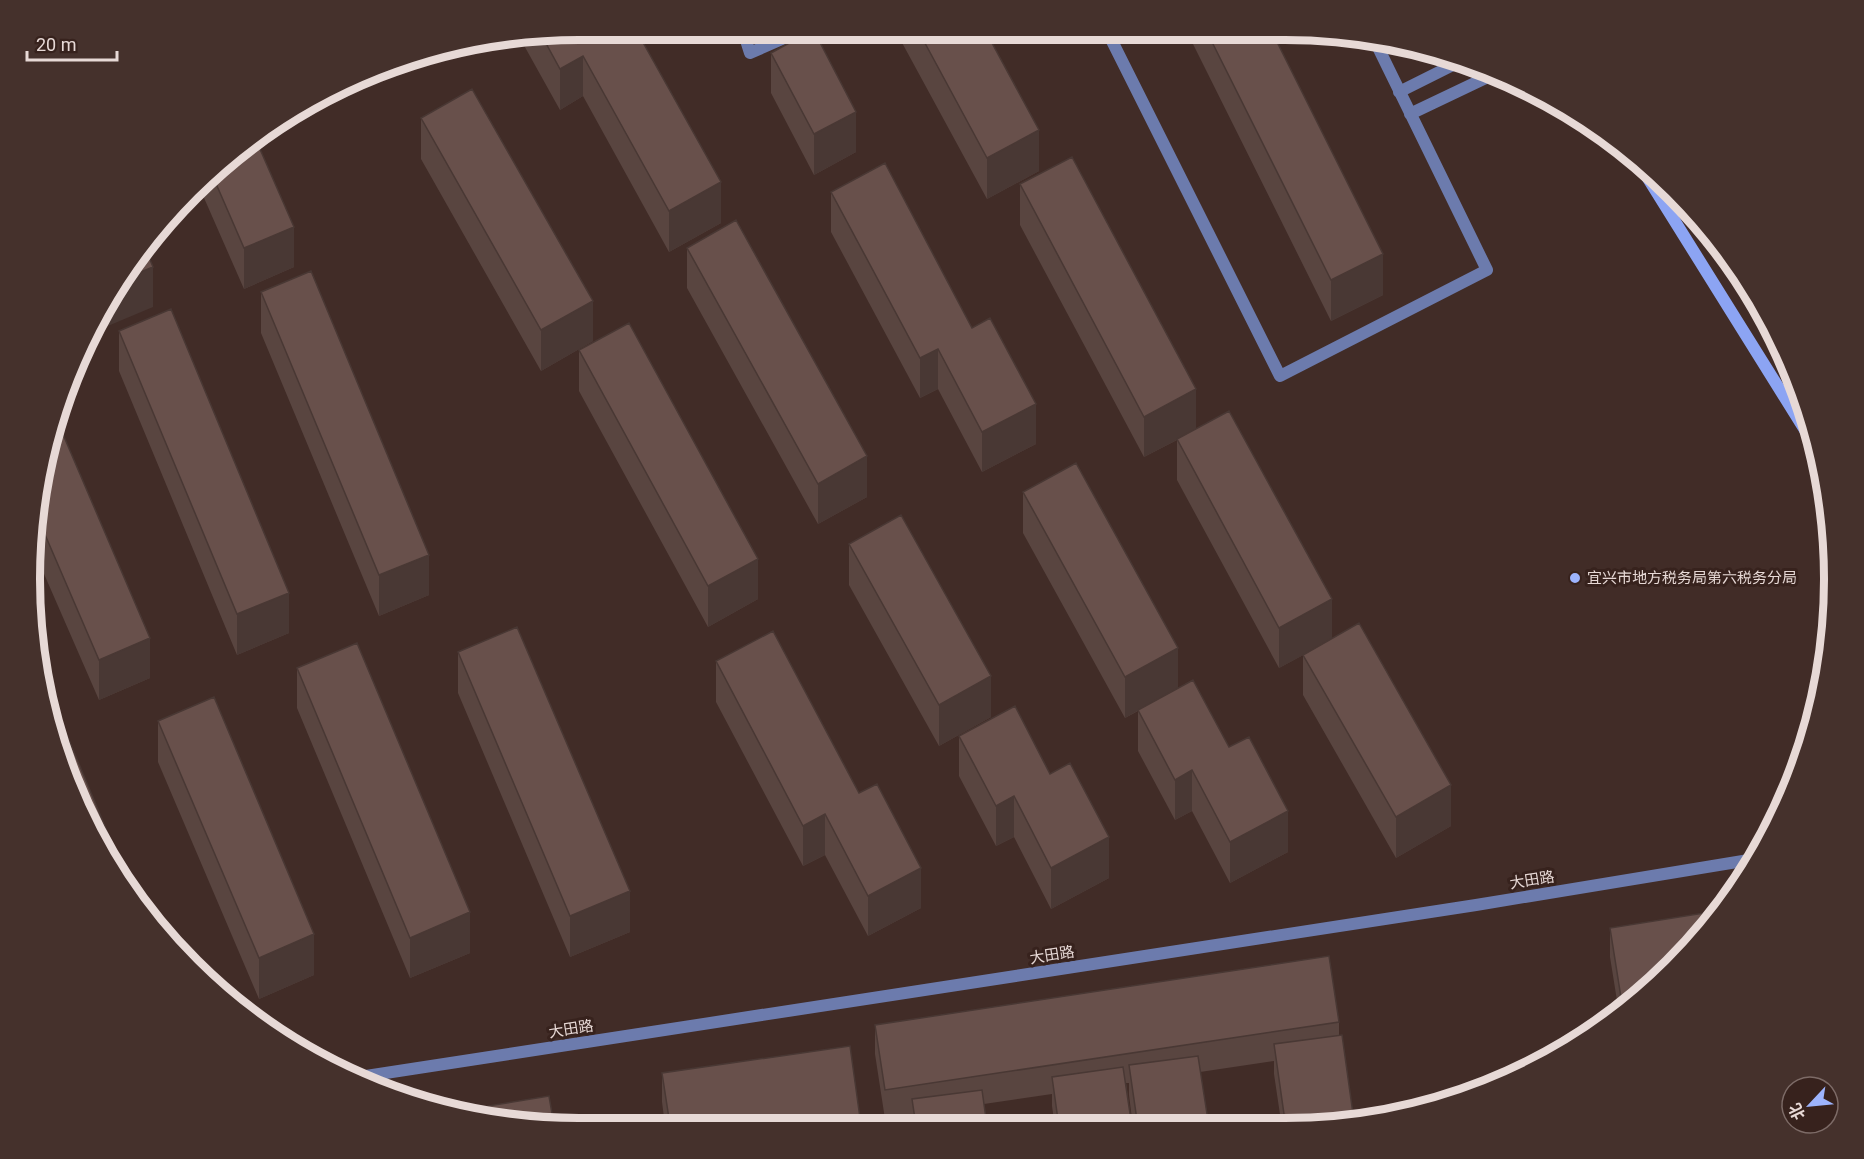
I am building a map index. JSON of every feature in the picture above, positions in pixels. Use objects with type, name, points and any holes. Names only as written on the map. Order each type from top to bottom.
[{"type":"main road","points":[[1653,186],[1799,421]]},
{"type":"street","points":[[746,40],[750,53],[780,40]]},
{"type":"street","points":[[1112,40],[1280,376],[1487,270],[1379,49]]},
{"type":"street","points":[[1399,92],[1450,67]]},
{"type":"street","points":[[1410,114],[1483,79]]},
{"type":"street","name":"大田路","points":[[369,1075],[1476,905],[1744,861]]},
{"type":"building","points":[[642,40],[721,182],[669,211],[583,56],[560,69],[545,42]]},
{"type":"building","points":[[795,40],[819,40],[856,112],[814,134],[771,53]]},
{"type":"building","points":[[923,40],[990,40],[1039,130],[987,158]]},
{"type":"building","points":[[1211,40],[1276,40],[1383,254],[1331,280]]},
{"type":"building","points":[[472,89],[593,301],[541,330],[421,118]]},
{"type":"building","points":[[259,146],[294,227],[244,248],[215,182]]},
{"type":"building","points":[[1072,157],[1196,389],[1144,417],[1020,184]]},
{"type":"building","points":[[885,163],[972,328],[990,318],[1036,404],[982,432],[938,349],[920,358],[831,192]]},
{"type":"building","points":[[736,220],[867,456],[818,484],[687,248]]},
{"type":"building","points":[[148,256],[153,267],[135,274]]},
{"type":"building","points":[[311,271],[429,555],[379,575],[261,292]]},
{"type":"building","points":[[171,309],[289,593],[237,614],[119,331]]},
{"type":"building","points":[[629,323],[758,559],[708,586],[579,350]]},
{"type":"building","points":[[1229,411],[1332,599],[1279,628],[1177,439]]},
{"type":"building","points":[[62,431],[150,638],[99,660],[43,530],[51,474]]},
{"type":"building","points":[[1076,463],[1178,648],[1125,677],[1023,492]]},
{"type":"building","points":[[901,515],[991,676],[939,705],[849,544]]},
{"type":"building","points":[[1359,623],[1451,785],[1396,817],[1303,655]]},
{"type":"building","points":[[517,627],[630,891],[570,916],[458,652]]},
{"type":"building","points":[[773,631],[859,793],[877,784],[921,868],[868,896],[825,814],[803,826],[716,661]]},
{"type":"building","points":[[357,643],[470,912],[410,938],[297,668]]},
{"type":"building","points":[[1193,680],[1229,747],[1249,737],[1288,811],[1230,842],[1192,770],[1175,780],[1138,710]]},
{"type":"building","points":[[214,697],[314,934],[259,958],[158,721]]},
{"type":"building","points":[[1015,706],[1050,774],[1070,763],[1109,837],[1051,868],[1014,796],[996,806],[959,736]]},
{"type":"building","points":[[60,721],[118,857],[96,818],[82,786]]},
{"type":"building","points":[[1708,912],[1666,961],[1621,1000],[1610,928]]},
{"type":"building","points":[[1329,956],[1339,1022],[885,1090],[875,1025]]},
{"type":"building","points":[[1342,1035],[1353,1114],[1285,1118],[1274,1044]]},
{"type":"building","points":[[850,1046],[860,1118],[669,1118],[662,1073]]},
{"type":"building","points":[[1198,1056],[1208,1118],[1137,1118],[1129,1065]]},
{"type":"building","points":[[1123,1067],[1131,1118],[1058,1118],[1052,1077]]},
{"type":"building","points":[[982,1090],[986,1118],[915,1118],[912,1099]]},
{"type":"building","points":[[549,1096],[553,1117],[489,1111],[488,1106]]},
{"type":"place","name":"宜兴市地方税务局第六税务分局","points":[[1575,578]]}]
